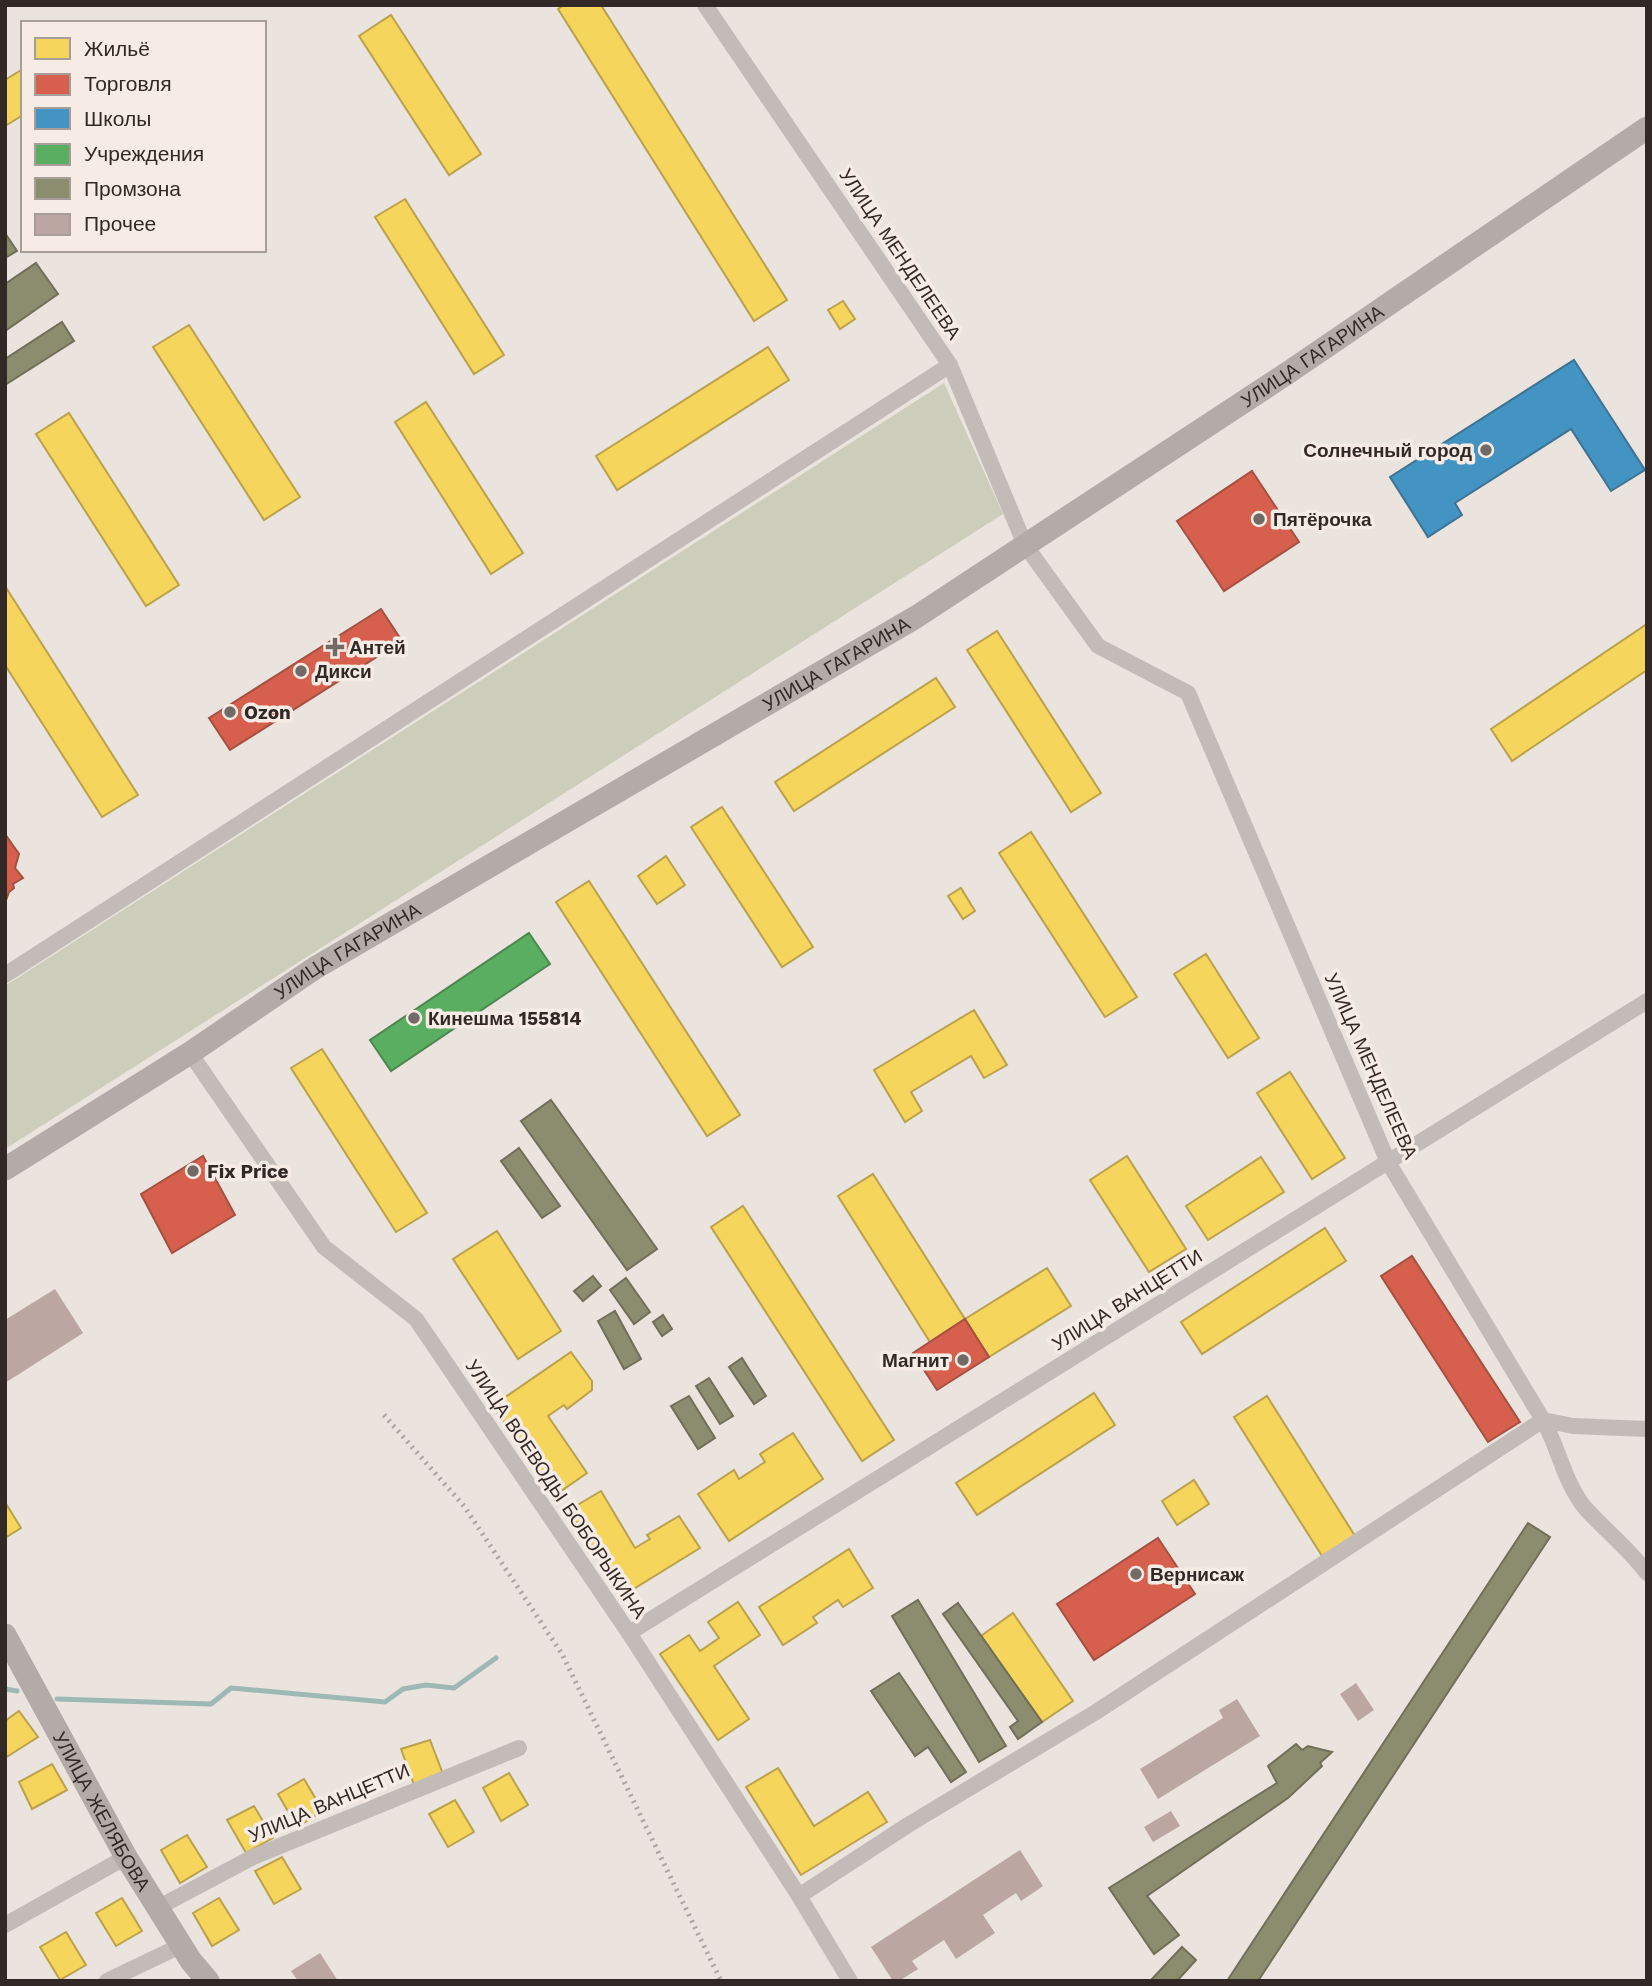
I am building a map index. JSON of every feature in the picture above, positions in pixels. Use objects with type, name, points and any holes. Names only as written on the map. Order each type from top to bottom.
[{"type":"street","name":"УЛИЦА МЕНДЕЛЕЕВА","points":[[705,5],[950,365],[1025,545],[1098,646],[1188,693],[1388,1162],[1543,1420],[1556,1444],[1562,1468],[1585,1508],[1629,1550],[1647,1573]]},
{"type":"street","name":"УЛИЦА ГАГАРИНА","points":[[5,1169],[190,1053],[315,968],[916,617],[1266,387],[1647,128]]},
{"type":"street","points":[[5,975],[950,365]]},
{"type":"street","name":"УЛИЦА ВАНЦЕТТИ","points":[[629,1633],[1647,1001]]},
{"type":"street","name":"УЛИЦА ВОЕВОДЫ БОБОРЫКИНА","points":[[190,1053],[324,1247],[416,1319],[629,1633],[799,1896],[850,1981]]},
{"type":"street","points":[[799,1896],[908,1825],[1096,1712],[1543,1420],[1573,1426],[1647,1429]]},
{"type":"street","name":"УЛИЦА ЖЕЛЯБОВА","points":[[5,1634],[126,1857],[181,1945],[208,1981]]},
{"type":"street","name":"УЛИЦА ВАНЦЕТТИ","points":[[159,1907],[253,1857],[520,1748]]},
{"type":"street","points":[[5,1925],[126,1857]]},
{"type":"street","points":[[107,1981],[181,1945]]},
{"type":"green space","points":[[944,383],[1003,514],[5,1149],[5,986]]},
{"type":"building: Жильё","points":[[564,5],[601,5],[787,300],[754,321],[558,9]]},
{"type":"building: Жильё","points":[[391,15],[481,154],[449,175],[359,36]]},
{"type":"building: Жильё","points":[[21,70],[21,116],[5,126],[5,80]]},
{"type":"building: Жильё","points":[[405,199],[504,355],[474,374],[375,217]]},
{"type":"building: Жильё","points":[[843,301],[855,319],[840,329],[828,310]]},
{"type":"building: Жильё","points":[[189,325],[300,497],[264,520],[153,347]]},
{"type":"building: Жильё","points":[[768,347],[789,380],[617,490],[596,456]]},
{"type":"building: Жильё","points":[[426,402],[523,553],[491,574],[395,422]]},
{"type":"building: Жильё","points":[[69,413],[179,585],[146,606],[36,434]]},
{"type":"building: Жильё","points":[[5,586],[138,795],[102,817],[5,665]]},
{"type":"building: Жильё","points":[[1647,624],[1647,670],[1512,761],[1491,729]]},
{"type":"building: Жильё","points":[[997,631],[1101,793],[1071,812],[967,650]]},
{"type":"building: Жильё","points":[[936,678],[955,707],[794,811],[775,782]]},
{"type":"building: Жильё","points":[[722,807],[813,947],[782,967],[691,827]]},
{"type":"building: Жильё","points":[[1031,832],[1137,997],[1105,1017],[999,853]]},
{"type":"building: Жильё","points":[[666,856],[685,885],[657,904],[638,876]]},
{"type":"building: Жильё","points":[[589,881],[740,1115],[707,1136],[556,902]]},
{"type":"building: Жильё","points":[[961,888],[975,911],[963,919],[948,896]]},
{"type":"building: Жильё","points":[[1206,954],[1259,1038],[1228,1058],[1174,974]]},
{"type":"building: Жильё","points":[[974,1010],[1007,1065],[984,1078],[971,1056],[911,1092],[922,1111],[905,1122],[874,1070]]},
{"type":"building: Жильё","points":[[322,1049],[427,1213],[396,1232],[291,1068]]},
{"type":"building: Жильё","points":[[1290,1072],[1345,1158],[1312,1179],[1257,1093]]},
{"type":"building: Жильё","points":[[1127,1156],[1186,1249],[1149,1272],[1090,1180]]},
{"type":"building: Жильё","points":[[1261,1157],[1284,1192],[1208,1240],[1186,1206]]},
{"type":"building: Жильё","points":[[873,1174],[965,1319],[930,1342],[838,1196]]},
{"type":"building: Жильё","points":[[743,1206],[894,1440],[862,1461],[711,1227]]},
{"type":"building: Жильё","points":[[1325,1228],[1346,1261],[1202,1354],[1181,1322]]},
{"type":"building: Жильё","points":[[497,1231],[561,1331],[518,1359],[453,1259]]},
{"type":"building: Жильё","points":[[1047,1268],[1071,1306],[989,1357],[965,1319]]},
{"type":"building: Жильё","points":[[571,1352],[592,1381],[592,1390],[567,1409],[564,1405],[548,1416],[587,1473],[554,1496],[498,1413],[501,1400]]},
{"type":"building: Жильё","points":[[1094,1393],[1115,1425],[977,1515],[956,1483]]},
{"type":"building: Жильё","points":[[1267,1396],[1355,1536],[1322,1556],[1234,1417]]},
{"type":"building: Жильё","points":[[793,1433],[823,1479],[729,1541],[698,1494],[734,1470],[739,1479],[765,1462],[760,1454]]},
{"type":"building: Жильё","points":[[1194,1480],[1209,1504],[1177,1525],[1162,1501]]},
{"type":"building: Жильё","points":[[601,1491],[635,1548],[650,1539],[647,1535],[679,1516],[700,1548],[622,1596],[569,1510]]},
{"type":"building: Жильё","points":[[5,1502],[21,1528],[5,1538]]},
{"type":"building: Жильё","points":[[849,1549],[873,1588],[843,1607],[838,1600],[813,1617],[817,1623],[783,1645],[759,1607]]},
{"type":"building: Жильё","points":[[738,1602],[760,1635],[714,1666],[749,1719],[718,1740],[660,1654],[689,1635],[700,1651],[719,1638],[708,1622]]},
{"type":"building: Жильё","points":[[1013,1613],[1073,1701],[1042,1722],[981,1636]]},
{"type":"building: Жильё","points":[[19,1711],[38,1737],[5,1758],[5,1721]]},
{"type":"building: Жильё","points":[[430,1740],[443,1774],[414,1785],[401,1749]]},
{"type":"building: Жильё","points":[[52,1764],[67,1790],[32,1809],[19,1782]]},
{"type":"building: Жильё","points":[[778,1768],[814,1826],[868,1792],[887,1822],[801,1875],[746,1787]]},
{"type":"building: Жильё","points":[[509,1773],[528,1805],[501,1821],[483,1788]]},
{"type":"building: Жильё","points":[[304,1779],[323,1811],[297,1827],[278,1794]]},
{"type":"building: Жильё","points":[[455,1800],[474,1832],[448,1847],[429,1814]]},
{"type":"building: Жильё","points":[[254,1806],[273,1838],[246,1853],[227,1820]]},
{"type":"building: Жильё","points":[[187,1835],[207,1867],[180,1883],[161,1850]]},
{"type":"building: Жильё","points":[[282,1857],[301,1889],[274,1904],[255,1871]]},
{"type":"building: Жильё","points":[[122,1898],[142,1931],[116,1946],[96,1913]]},
{"type":"building: Жильё","points":[[219,1898],[239,1930],[212,1946],[193,1913]]},
{"type":"building: Жильё","points":[[66,1932],[86,1965],[60,1980],[40,1947]]},
{"type":"building: Торговля","points":[[1252,471],[1299,542],[1224,591],[1177,521]]},
{"type":"building: Торговля","points":[[381,609],[402,641],[230,750],[209,718]]},
{"type":"building: Торговля","points":[[5,834],[19,854],[15,868],[23,878],[13,884],[14,888],[9,892],[5,903]]},
{"type":"building: Торговля","points":[[203,1156],[235,1215],[172,1253],[141,1194]]},
{"type":"building: Торговля","points":[[1412,1256],[1520,1422],[1488,1442],[1381,1276]]},
{"type":"building: Торговля","points":[[965,1319],[989,1357],[937,1390],[913,1353]]},
{"type":"building: Торговля","points":[[1158,1538],[1195,1594],[1094,1660],[1057,1604]]},
{"type":"building: Школы","name":"Солнечный город","points":[[1574,360],[1645,470],[1611,491],[1571,429],[1455,503],[1462,515],[1428,537],[1390,477]]},
{"type":"building: Учреждения","points":[[529,933],[550,964],[391,1071],[370,1040]]},
{"type":"building: Промзона","points":[[5,233],[17,251],[5,258]]},
{"type":"building: Промзона","points":[[36,263],[58,294],[5,331],[5,284]]},
{"type":"building: Промзона","points":[[62,322],[74,341],[5,385],[5,359]]},
{"type":"building: Промзона","points":[[551,1100],[657,1249],[627,1270],[521,1121]]},
{"type":"building: Промзона","points":[[519,1148],[560,1206],[542,1218],[501,1161]]},
{"type":"building: Промзона","points":[[593,1276],[601,1286],[583,1301],[574,1291]]},
{"type":"building: Промзона","points":[[626,1278],[650,1312],[634,1324],[610,1290]]},
{"type":"building: Промзона","points":[[615,1311],[641,1359],[624,1369],[598,1321]]},
{"type":"building: Промзона","points":[[663,1315],[672,1329],[662,1336],[653,1322]]},
{"type":"building: Промзона","points":[[742,1358],[766,1396],[754,1404],[729,1367]]},
{"type":"building: Промзона","points":[[709,1378],[733,1416],[720,1424],[696,1386]]},
{"type":"building: Промзона","points":[[689,1396],[715,1438],[698,1449],[671,1406]]},
{"type":"building: Промзона","points":[[1528,1523],[1550,1537],[1258,1981],[1227,1981]]},
{"type":"building: Промзона","points":[[918,1600],[1006,1746],[979,1762],[892,1616]]},
{"type":"building: Промзона","points":[[958,1603],[1042,1722],[1018,1739],[1010,1727],[1018,1721],[943,1614]]},
{"type":"building: Промзона","points":[[899,1673],[966,1772],[951,1782],[928,1747],[915,1756],[871,1691]]},
{"type":"building: Промзона","points":[[1296,1744],[1302,1750],[1308,1746],[1332,1752],[1320,1763],[1322,1766],[1288,1798],[1147,1896],[1179,1935],[1154,1954],[1109,1888],[1277,1783],[1268,1766]]},
{"type":"building: Промзона","points":[[1182,1947],[1196,1960],[1177,1981],[1150,1981]]},
{"type":"building: Прочее","points":[[55,1289],[83,1333],[5,1383],[5,1320]]},
{"type":"building: Прочее","points":[[1356,1683],[1374,1710],[1358,1721],[1340,1694]]},
{"type":"building: Прочее","points":[[1237,1699],[1260,1736],[1158,1799],[1140,1769],[1223,1718],[1219,1710]]},
{"type":"building: Прочее","points":[[1171,1811],[1180,1826],[1153,1842],[1144,1827]]},
{"type":"building: Прочее","points":[[1020,1850],[1043,1886],[1021,1901],[1016,1893],[983,1915],[995,1933],[956,1959],[944,1940],[912,1961],[918,1969],[899,1981],[893,1981],[871,1947]]},
{"type":"building: Прочее","points":[[320,1953],[338,1981],[298,1981],[291,1971]]},
{"type":"waterway","points":[[57,1699],[211,1704],[231,1688],[385,1702],[403,1689],[426,1685],[454,1688],[496,1658]]},
{"type":"waterway","points":[[5,1689],[17,1691]]},
{"type":"railway","points":[[384,1415],[464,1506],[562,1654],[721,1981]]},
{"type":"place","name":"Солнечный город","points":[[1486,450]]},
{"type":"place","name":"Пятёрочка","points":[[1259,519]]},
{"type":"place","name":"Антей","points":[[335,647]]},
{"type":"place","name":"Дикси","points":[[301,671]]},
{"type":"place","name":"Ozon","points":[[230,712]]},
{"type":"place","name":"Кинешма 155814","points":[[414,1018]]},
{"type":"place","name":"Fix Price","points":[[193,1171]]},
{"type":"place","name":"Магнит","points":[[963,1360]]},
{"type":"place","name":"Вернисаж","points":[[1136,1574]]}]
